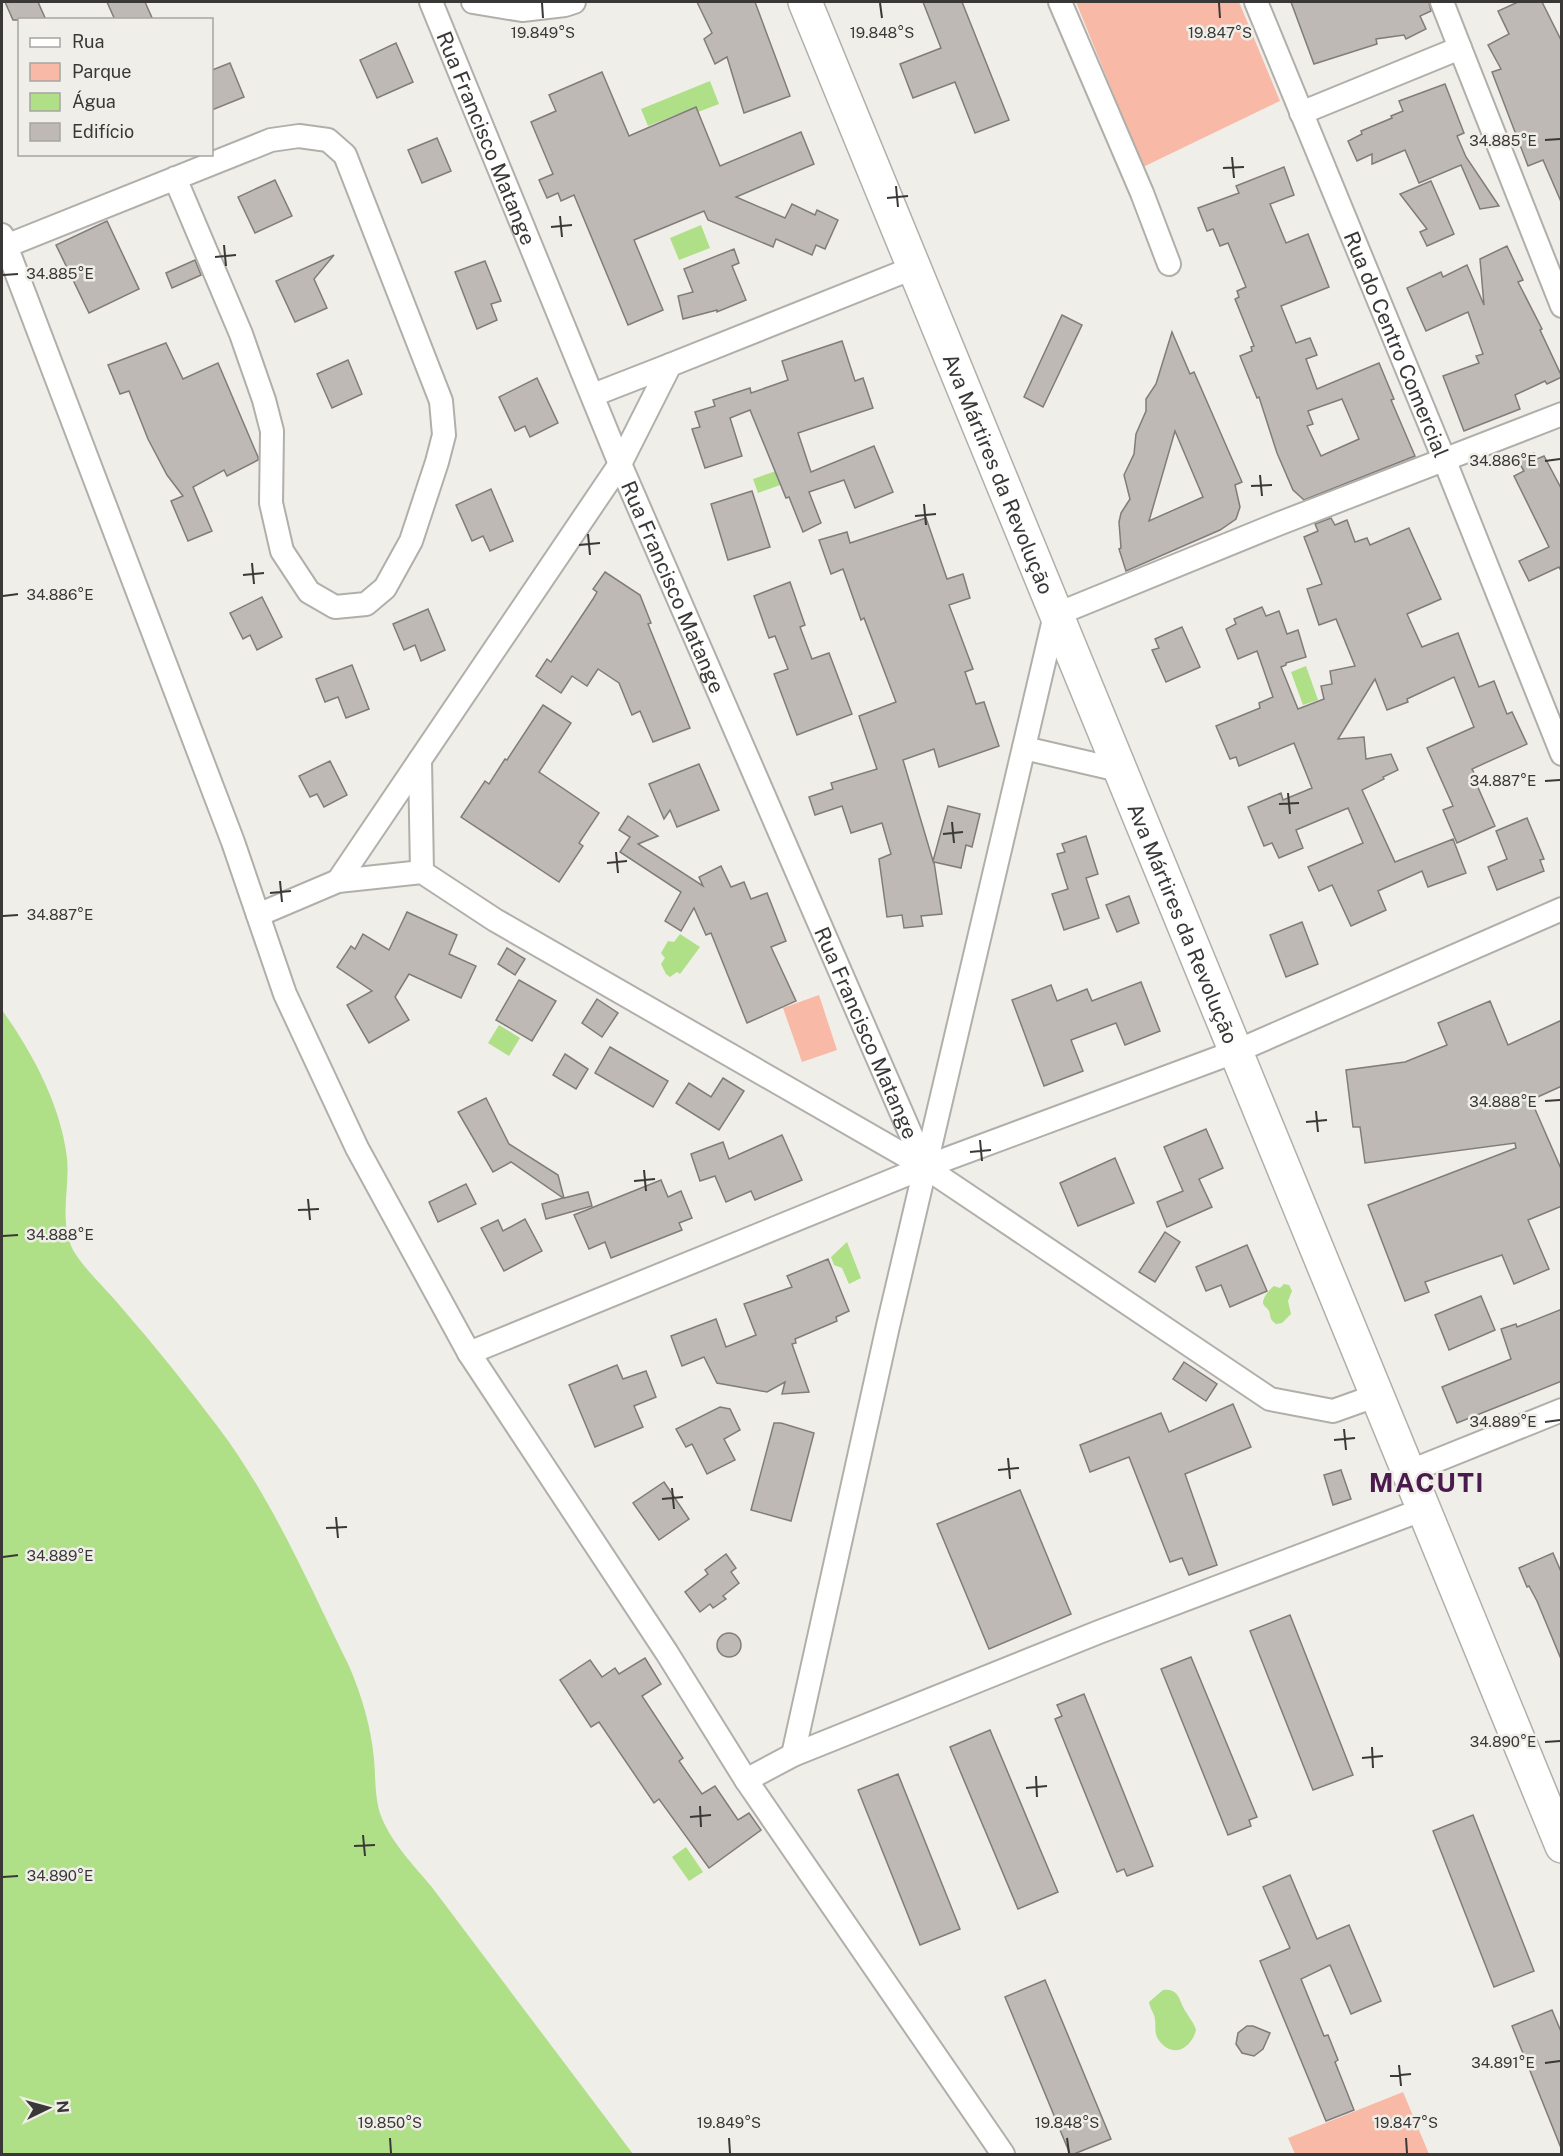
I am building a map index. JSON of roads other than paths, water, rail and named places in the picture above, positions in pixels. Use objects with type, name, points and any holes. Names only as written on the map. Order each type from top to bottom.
[{"type":"street","name":"Rua Francisco Matange","points":[[431,2],[620,464],[925,1167]]},
{"type":"street","points":[[473,2],[522,10],[574,2]]},
{"type":"street","name":"Ava Mártires da Revolução","points":[[805,2],[1562,1846]]},
{"type":"street","points":[[1060,2],[1142,193],[1169,264]]},
{"type":"street","name":"Rua do Centro Comercial","points":[[1256,2],[1444,459],[1562,754]]},
{"type":"street","points":[[1442,2],[1562,306]]},
{"type":"street","points":[[1301,113],[1460,48]]},
{"type":"street","points":[[175,178],[241,334],[264,400],[272,431],[271,503],[282,551],[309,592],[335,607],[366,604],[385,588],[411,541],[444,435],[441,401],[345,155],[328,140],[299,136],[271,140],[4,241],[233,842],[285,994],[357,1148],[469,1353],[667,1653],[746,1780],[1003,2154]]},
{"type":"street","points":[[593,395],[913,268]]},
{"type":"street","points":[[338,881],[620,464],[670,365]]},
{"type":"street","points":[[793,1755],[925,1167],[1056,615],[1562,414]]},
{"type":"street","points":[[1024,748],[1119,770]]},
{"type":"street","points":[[420,760],[422,872]]},
{"type":"street","points":[[258,915],[338,881],[422,872],[505,926],[925,1167],[1270,1399],[1333,1411],[1378,1395]]},
{"type":"street","points":[[469,1353],[925,1167],[1237,1051],[1562,909]]},
{"type":"street","points":[[1408,1472],[1562,1410]]},
{"type":"street","points":[[746,1780],[793,1755],[1099,1632],[1424,1509]]},
{"type":"water","points":[[710,81],[719,104],[698,112],[696,107],[648,126],[641,109]]},
{"type":"water","points":[[701,225],[710,248],[679,260],[670,238]]},
{"type":"water","points":[[776,471],[780,485],[758,493],[753,479]]},
{"type":"water","points":[[1306,666],[1318,700],[1303,705],[1291,672]]},
{"type":"water","points":[[680,934],[700,947],[680,974],[677,972],[670,977],[661,964],[665,958],[661,953],[668,941],[674,942]]},
{"type":"water","points":[[2,1010],[34,1061],[59,1118],[67,1158],[65,1214],[72,1248],[82,1263],[183,1381],[218,1427],[273,1513],[349,1666],[358,1689],[371,1735],[378,1808],[388,1831],[633,2154],[2,2154]]},
{"type":"water","points":[[499,1025],[520,1038],[509,1056],[488,1043]]},
{"type":"water","points":[[847,1242],[861,1278],[849,1284],[842,1268],[834,1265],[831,1257]]},
{"type":"water","points":[[1284,1284],[1289,1285],[1292,1291],[1288,1301],[1291,1314],[1282,1323],[1276,1324],[1271,1319],[1263,1301],[1274,1286],[1280,1288]]},
{"type":"water","points":[[686,1847],[703,1872],[689,1881],[672,1857]]},
{"type":"water","points":[[1163,1990],[1176,1993],[1196,2030],[1190,2043],[1180,2050],[1169,2049],[1163,2045],[1156,2034],[1155,2018],[1149,2002]]},
{"type":"district","name":"MACUTI","points":[[1427,1482]]}]
